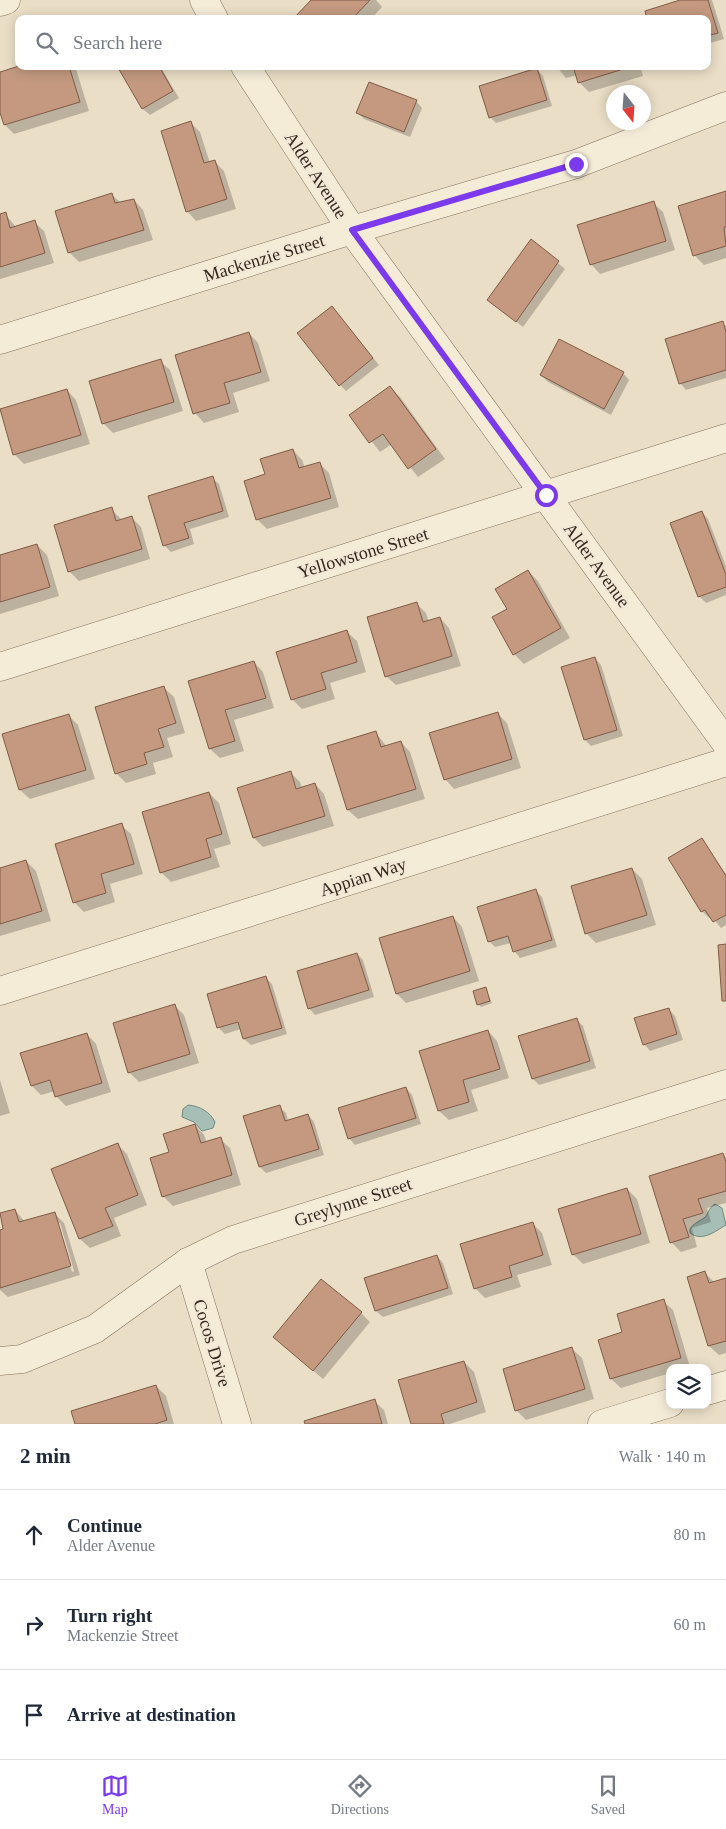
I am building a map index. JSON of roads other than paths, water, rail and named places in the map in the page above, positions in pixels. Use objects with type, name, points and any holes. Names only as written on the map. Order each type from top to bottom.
[{"type":"street","points":[[0,2],[6,0]]},
{"type":"street","points":[[204,0],[212,15]]},
{"type":"street","name":"Alder Avenue","points":[[248,70],[352,230],[726,743]]},
{"type":"street","name":"Mackenzie Street","points":[[0,340],[352,230],[576,164],[726,106]]},
{"type":"street","name":"Yellowstone Street","points":[[0,667],[726,438]]},
{"type":"street","name":"Appian Way","points":[[0,991],[726,762]]},
{"type":"street","name":"Greylynne Street","points":[[0,1360],[22,1359],[95,1329],[188,1262],[233,1240],[726,1084]]},
{"type":"street","name":"Cocos Drive","points":[[188,1262],[237,1424]]},
{"type":"street","points":[[711,1390],[726,1385]]},
{"type":"street","points":[[602,1424],[666,1404]]},
{"type":"water","points":[[188,1105],[207,1112],[215,1122],[213,1128],[202,1131],[194,1122],[182,1117],[183,1109]]},
{"type":"water","points":[[715,1204],[722,1208],[726,1225],[704,1236],[694,1236],[690,1233],[690,1229],[707,1215]]}]
